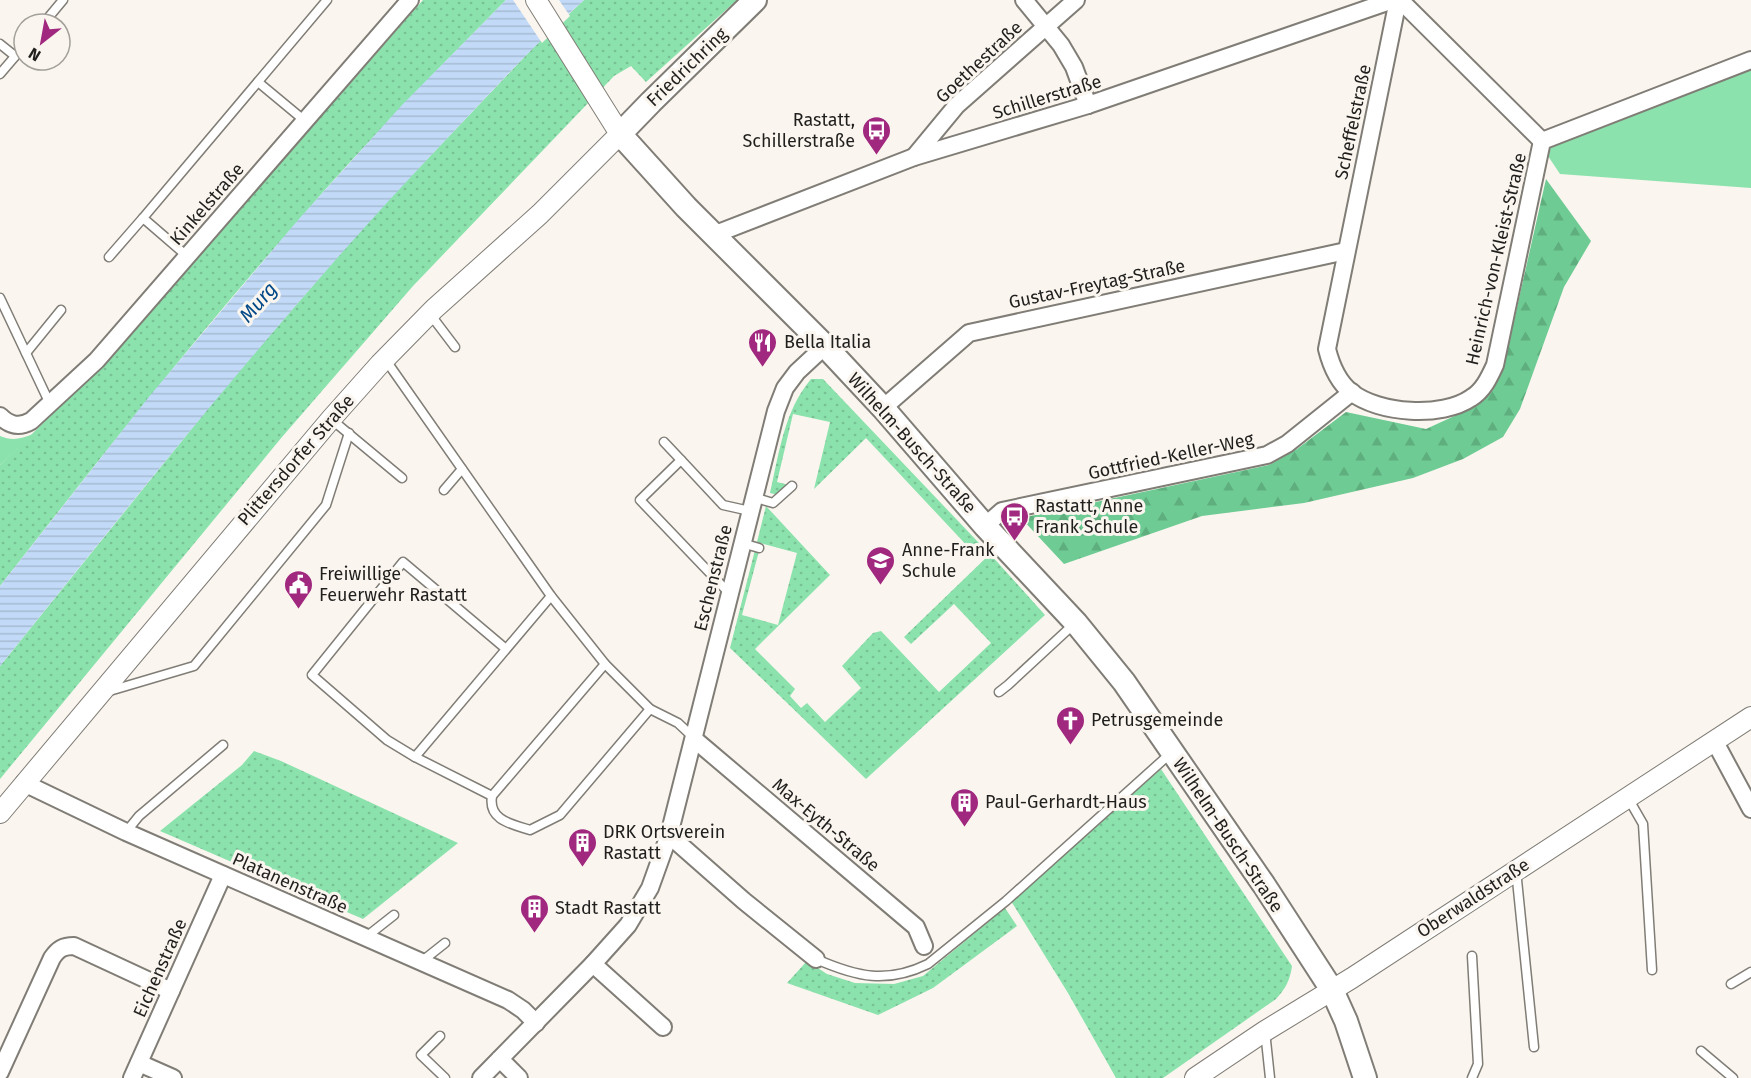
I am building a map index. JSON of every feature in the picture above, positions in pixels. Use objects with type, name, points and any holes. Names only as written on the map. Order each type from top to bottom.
[{"type":"main road","name":"Friedrichring","points":[[620,134],[755,0]]},
{"type":"main road","name":"Wilhelm-Busch-Straße","points":[[620,134],[713,235],[825,346],[883,408],[985,526],[1076,623],[1124,682],[1264,885],[1332,990],[1346,1021],[1365,1078]]},
{"type":"street","name":"Kinkelstraße","points":[[0,416],[13,424],[25,424],[97,360],[410,0]]},
{"type":"street","points":[[536,0],[620,134]]},
{"type":"street","points":[[1024,0],[1047,26],[1074,66],[1088,105]]},
{"type":"street","name":"Goethestraße","points":[[914,157],[957,105],[1076,0]]},
{"type":"street","name":"Schillerstraße","points":[[713,235],[914,157],[1088,105],[1393,0]]},
{"type":"street","name":"Scheffelstraße","points":[[1399,0],[1542,141]]},
{"type":"street","name":"Scheffelstraße","points":[[1346,251],[1399,0]]},
{"type":"street","name":"Heinrich-von-Kleist-Straße","points":[[1346,251],[1327,349],[1331,366],[1340,379],[1352,392],[1371,402],[1397,409],[1418,411],[1442,409],[1471,398],[1486,383],[1495,365],[1542,141],[1751,60]]},
{"type":"street","name":"Plittersdorfer Straße","points":[[0,813],[97,695],[385,358],[430,313],[540,214],[620,134]]},
{"type":"street","name":"Gustav-Freytag-Straße","points":[[883,408],[969,333],[1346,251]]},
{"type":"street","name":"Eschenstraße","points":[[481,1078],[628,926],[650,888],[669,835],[776,411],[785,388],[797,372],[825,346]]},
{"type":"street","name":"Gottfried-Keller-Weg","points":[[985,526],[1002,511],[1267,455],[1287,444],[1352,392]]},
{"type":"street","name":"Oberwaldstraße","points":[[1195,1078],[1751,717]]},
{"type":"street","name":"Max-Eyth-Straße","points":[[694,739],[916,927],[924,946]]},
{"type":"street","points":[[1714,741],[1751,809]]},
{"type":"street","name":"Platanenstraße","points":[[24,783],[126,832],[508,1000],[536,1023]]},
{"type":"street","points":[[669,835],[744,901],[816,959]]},
{"type":"street","name":"Eichenstraße","points":[[135,1071],[223,875]]},
{"type":"street","points":[[0,1072],[52,958],[65,946],[74,946],[171,991]]},
{"type":"street","points":[[593,964],[663,1027]]},
{"type":"street","points":[[500,1059],[519,1078]]},
{"type":"street","points":[[135,1071],[173,1078]]},
{"type":"lane","points":[[53,12],[63,0]]},
{"type":"lane","points":[[110,257],[327,0]]},
{"type":"lane","points":[[0,44],[12,54]]},
{"type":"lane","points":[[0,74],[12,60]]},
{"type":"lane","points":[[258,82],[305,121]]},
{"type":"lane","points":[[143,218],[187,256]]},
{"type":"lane","points":[[0,298],[50,404]]},
{"type":"lane","points":[[26,352],[61,310]]},
{"type":"lane","points":[[430,313],[455,346]]},
{"type":"lane","points":[[385,358],[551,596],[605,664],[650,709],[678,723],[694,739]]},
{"type":"lane","points":[[331,419],[402,478]]},
{"type":"lane","points":[[97,695],[194,666],[326,505],[350,433]]},
{"type":"lane","points":[[664,442],[723,504],[773,503],[792,486]]},
{"type":"lane","points":[[681,460],[639,500],[729,593]]},
{"type":"lane","points":[[444,490],[462,469]]},
{"type":"lane","points":[[742,543],[759,548]]},
{"type":"lane","points":[[492,796],[415,757],[387,740],[312,675],[403,562],[506,649]]},
{"type":"lane","points":[[415,757],[551,596]]},
{"type":"lane","points":[[999,692],[1076,623]]},
{"type":"lane","points":[[605,664],[492,796],[491,805],[495,813],[508,823],[530,830],[560,815],[650,709]]},
{"type":"lane","points":[[126,832],[139,816],[224,745]]},
{"type":"lane","points":[[816,959],[844,971],[870,977],[915,971],[928,964],[1006,901],[1172,752]]},
{"type":"lane","points":[[1628,798],[1643,824],[1652,970]]},
{"type":"lane","points":[[1516,870],[1534,1047]]},
{"type":"lane","points":[[366,937],[394,915]]},
{"type":"lane","points":[[421,962],[445,943]]},
{"type":"lane","points":[[924,946],[928,964]]},
{"type":"lane","points":[[1472,956],[1478,1064],[1472,1078]]},
{"type":"lane","points":[[1731,984],[1751,972]]},
{"type":"lane","points":[[1265,1031],[1270,1078]]},
{"type":"lane","points":[[440,1036],[421,1055],[445,1078]]},
{"type":"lane","points":[[1701,1051],[1733,1078]]},
{"type":"green space","points":[[423,0],[506,0],[374,136],[259,265],[146,401],[0,586],[0,465],[105,363]]},
{"type":"green space","points":[[584,0],[737,0],[646,82],[631,66],[614,76],[413,286],[282,437],[0,779],[0,666],[227,385],[372,217],[534,47]]},
{"type":"green space","points":[[1751,69],[1751,188],[1560,174],[1546,153],[1548,146]]},
{"type":"green space","points":[[1546,179],[1591,241],[1564,287],[1520,409],[1503,437],[1463,459],[1413,478],[1304,503],[1202,516],[1064,564],[1021,518],[1269,465],[1297,449],[1346,412],[1426,429],[1474,407],[1493,390],[1504,365]]},
{"type":"green space","points":[[811,379],[823,379],[979,543],[972,551],[866,438],[814,489],[830,422],[793,414],[777,482],[789,485],[778,495],[770,493],[784,433],[794,405]]},
{"type":"green space","points":[[33,434],[0,465],[0,436],[16,439]]},
{"type":"green space","points":[[766,506],[830,575],[755,649],[795,689],[790,696],[801,708],[807,703],[825,722],[861,688],[842,666],[873,633],[881,631],[939,692],[991,643],[954,604],[911,644],[904,637],[990,554],[1045,615],[866,779],[730,648],[755,550],[759,551],[742,615],[778,625],[797,553],[757,542]]},
{"type":"green space","points":[[254,751],[281,761],[458,843],[363,919],[160,831],[242,765]]},
{"type":"green space","points":[[1161,769],[1292,966],[1287,984],[1276,999],[1163,1078],[1116,1078],[1068,993],[1011,901]]},
{"type":"green space","points":[[1005,908],[1017,926],[933,988],[878,1015],[787,983],[807,961],[827,974],[855,983],[894,984],[923,976]]},
{"type":"water","name":"Murg","points":[[506,0],[584,0],[509,72],[324,273],[214,402],[0,666],[0,586],[148,398],[298,220],[402,105]]},
{"type":"pier","points":[[513,0],[559,0],[570,16],[542,43]]},
{"type":"place","name":"Rastatt, Schillerstraße","points":[[876,156]]},
{"type":"place","name":"Bella Italia","points":[[763,368]]},
{"type":"place","name":"Rastatt, Anne Frank Schule","points":[[1014,542]]},
{"type":"place","name":"Anne-Frank Schule","points":[[881,586]]},
{"type":"place","name":"Freiwillige Feuerwehr Rastatt","points":[[298,610]]},
{"type":"place","name":"Petrusgemeinde","points":[[1070,746]]},
{"type":"place","name":"Paul-Gerhardt-Haus","points":[[964,828]]},
{"type":"place","name":"DRK Ortsverein Rastatt","points":[[582,868]]},
{"type":"place","name":"Stadt Rastatt","points":[[534,934]]}]
